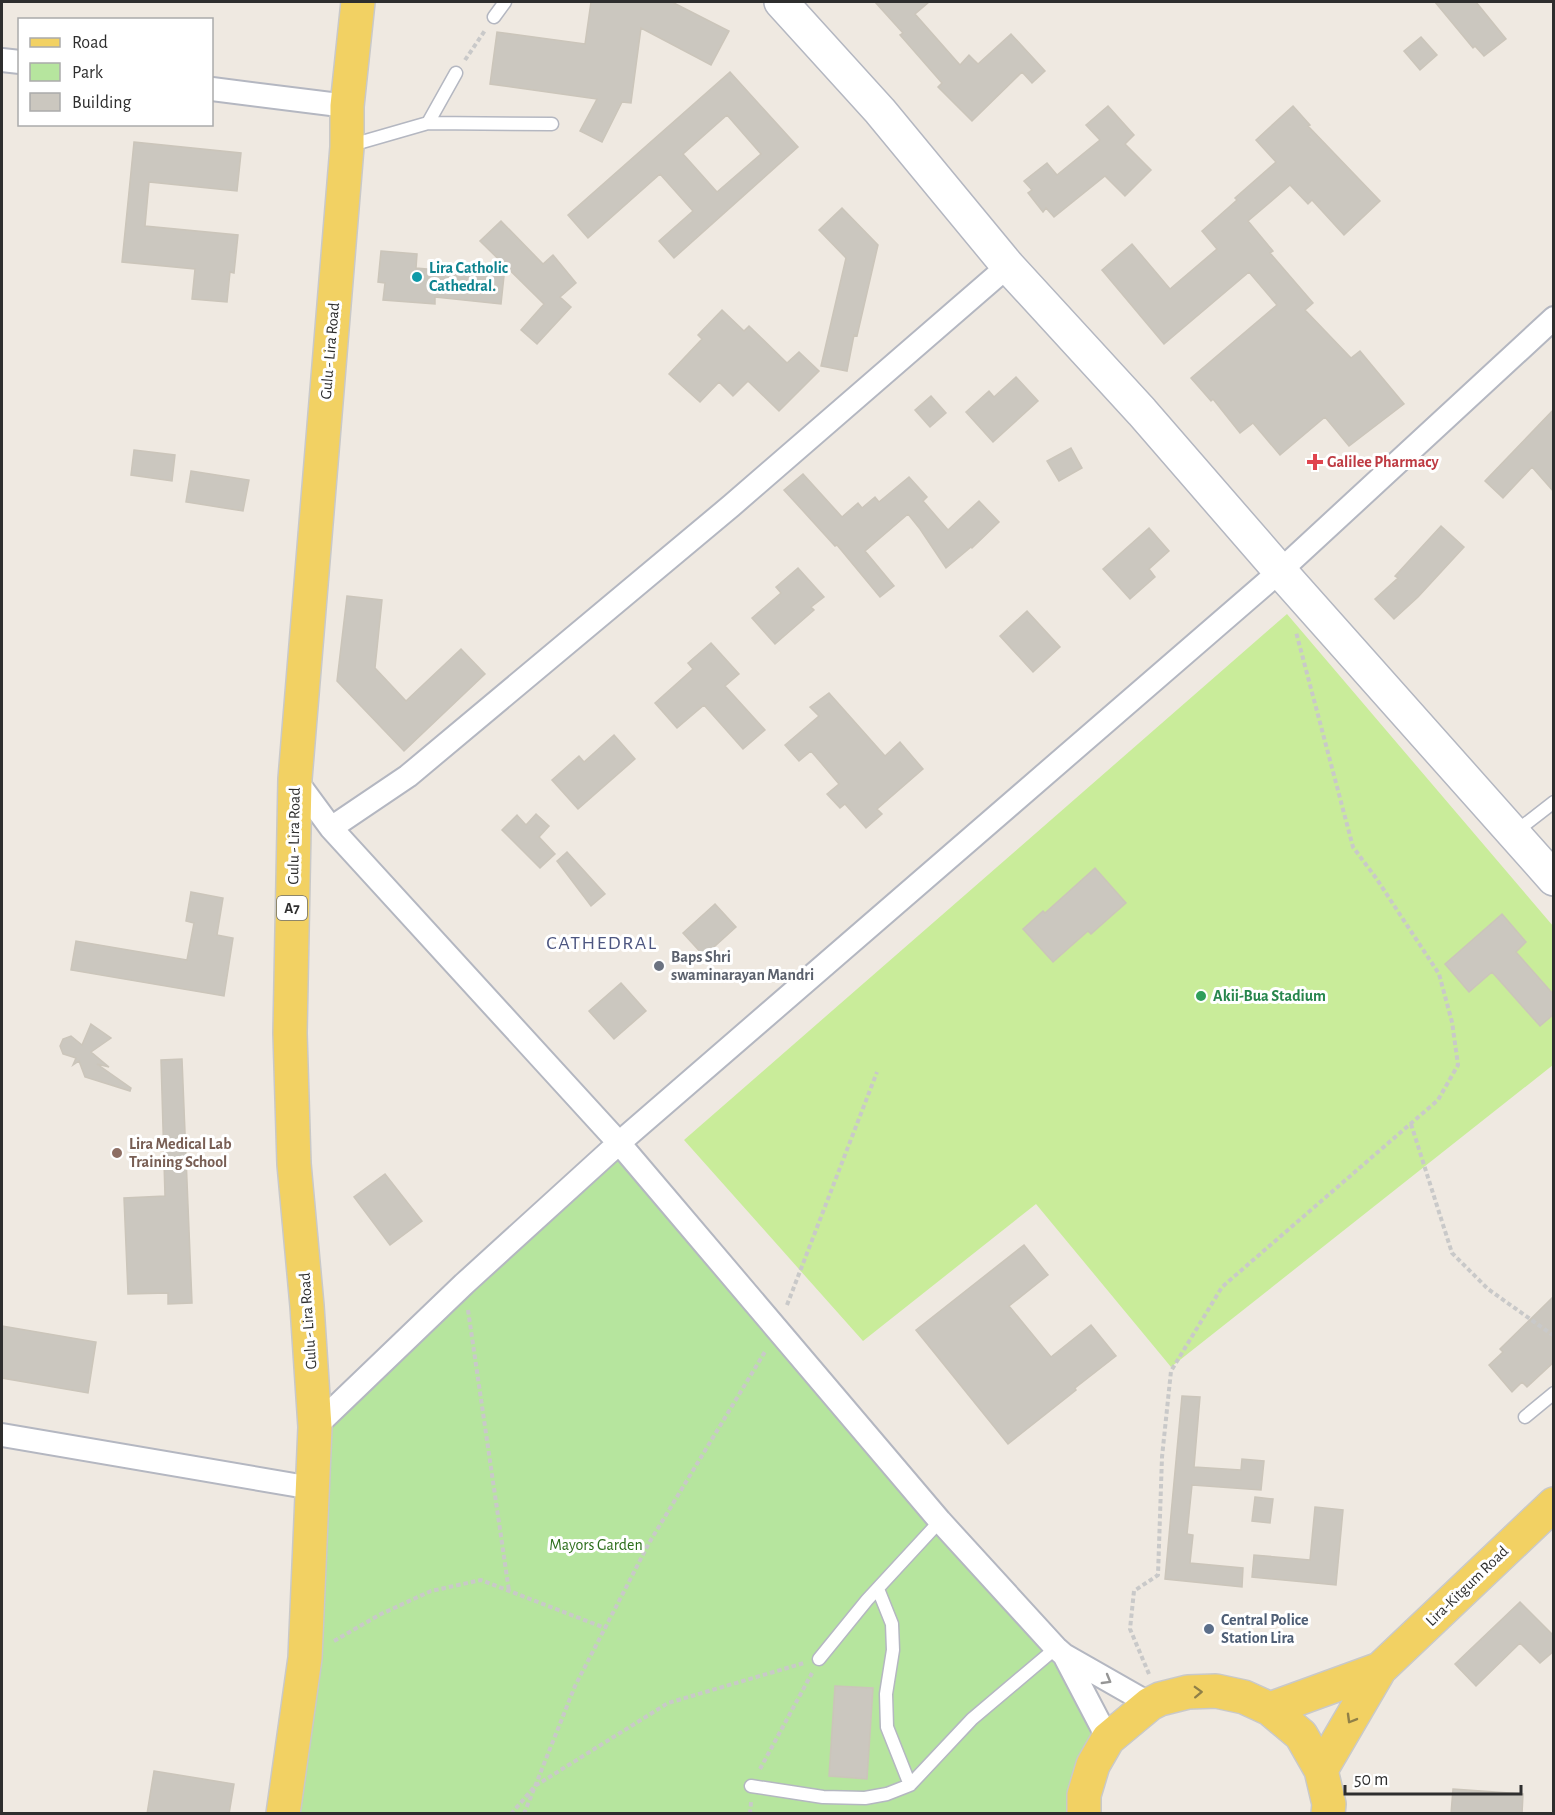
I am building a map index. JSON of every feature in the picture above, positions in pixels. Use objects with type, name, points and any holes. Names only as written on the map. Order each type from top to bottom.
[{"type":"main road","name":"Gulu - Lira Road","points":[[283,1814],[305,1658],[315,1427],[294,1164],[290,1033],[295,779],[347,147],[347,106],[358,2]]},
{"type":"main road","points":[[781,2],[880,111],[1008,266],[1142,412],[1554,879]]},
{"type":"main road","name":"Lira-Kitgum Road","points":[[1321,1770],[1380,1669],[1554,1504]]},
{"type":"main road","name":"Lira-Kitgum Road","points":[[1270,1709],[1380,1669]]},
{"type":"main road","points":[[1084,1814],[1084,1795],[1093,1765],[1108,1739],[1155,1702],[1188,1692],[1216,1691],[1244,1697],[1270,1709],[1300,1735],[1321,1770],[1329,1804],[1328,1814]]},
{"type":"street","points":[[2,60],[18,62]]},
{"type":"street","points":[[213,89],[347,106]]},
{"type":"street","points":[[331,828],[408,776],[740,498],[1008,266]]},
{"type":"street","points":[[315,1427],[464,1284],[618,1143],[1280,571],[1554,318]]},
{"type":"street","points":[[295,779],[331,828],[618,1143],[940,1521],[1060,1652],[1108,1739]]},
{"type":"street","points":[[2,1435],[312,1488]]},
{"type":"street","points":[[1060,1652],[1155,1702]]},
{"type":"lane","points":[[494,17],[505,2]]},
{"type":"lane","points":[[428,123],[456,73]]},
{"type":"lane","points":[[347,147],[428,123],[552,124]]},
{"type":"lane","points":[[1513,834],[1554,802]]},
{"type":"lane","points":[[1525,1417],[1554,1393]]},
{"type":"lane","points":[[819,1659],[940,1521]]},
{"type":"lane","points":[[878,1589],[892,1624],[893,1650],[886,1694],[887,1727],[910,1785]]},
{"type":"lane","points":[[751,1785],[824,1797],[865,1798],[887,1794],[910,1785],[972,1719],[1060,1652]]},
{"type":"path","points":[[456,73],[494,17]]},
{"type":"path","points":[[1155,1702],[1130,1629],[1134,1591],[1158,1575],[1162,1457],[1171,1371],[1222,1287],[1438,1100],[1458,1065],[1452,1022],[1439,974],[1353,847],[1295,628]]},
{"type":"path","points":[[524,1814],[575,1686],[649,1543],[777,1331],[877,1072]]},
{"type":"path","points":[[1411,1124],[1452,1253],[1488,1289],[1554,1336]]},
{"type":"path","points":[[464,1284],[510,1591]]},
{"type":"path","points":[[305,1658],[381,1614],[431,1591],[482,1580],[605,1628]]},
{"type":"path","points":[[750,1814],[751,1785],[819,1659]]},
{"type":"path","points":[[511,1814],[535,1786],[668,1702],[819,1659]]},
{"type":"green space","name":"Akii-Bua Stadium","points":[[1287,614],[1553,926],[1553,1065],[1171,1367],[1036,1204],[863,1341],[684,1140]]},
{"type":"green space","name":"Mayors Garden","points":[[614,1152],[1113,1732],[1091,1813],[284,1814],[311,1448]]},
{"type":"building","points":[[591,2],[672,2],[729,31],[711,65],[641,28],[631,103],[622,102],[602,142],[580,131],[597,99],[490,84],[497,32],[585,44]]},
{"type":"building","points":[[875,2],[929,2],[915,14],[960,65],[969,55],[978,64],[1011,34],[1045,71],[1032,83],[1022,72],[972,121],[938,87],[942,83],[900,35],[903,33]]},
{"type":"building","points":[[1435,2],[1476,2],[1506,39],[1484,56],[1475,46],[1473,48]]},
{"type":"building","points":[[1421,37],[1437,55],[1420,70],[1404,51]]},
{"type":"building","points":[[730,72],[798,147],[674,258],[659,241],[693,211],[660,174],[588,238],[568,215]],"holes":[[[727,115],[761,154],[717,192],[683,154]]]},
{"type":"building","points":[[1108,106],[1134,135],[1125,144],[1151,170],[1125,196],[1105,176],[1054,217],[1046,208],[1043,212],[1028,193],[1032,190],[1024,181],[1047,163],[1057,175],[1100,140],[1086,125]]},
{"type":"building","points":[[1293,106],[1310,125],[1308,126],[1380,201],[1344,235],[1312,200],[1308,204],[1290,185],[1248,221],[1273,251],[1270,253],[1313,303],[1305,310],[1351,358],[1360,351],[1404,404],[1349,446],[1325,417],[1280,455],[1253,423],[1240,433],[1213,399],[1211,401],[1191,378],[1277,305],[1249,272],[1164,344],[1102,270],[1132,244],[1170,289],[1217,249],[1202,231],[1276,162],[1256,140]]},
{"type":"building","points":[[134,142],[241,153],[237,191],[149,182],[145,226],[238,235],[234,273],[230,272],[227,302],[192,299],[195,269],[122,262]]},
{"type":"building","points":[[842,208],[878,245],[857,336],[854,335],[847,371],[821,366],[846,258],[819,230]]},
{"type":"building","points":[[501,221],[543,264],[553,255],[576,283],[560,297],[571,307],[537,344],[521,330],[544,304],[480,241]]},
{"type":"building","name":"Lira Catholic Cathedral.","points":[[381,251],[417,254],[416,268],[504,276],[501,304],[435,297],[435,304],[383,300],[385,283],[378,282]]},
{"type":"building","points":[[722,310],[744,331],[749,326],[787,363],[799,352],[819,371],[779,411],[748,381],[733,396],[719,382],[700,402],[669,374],[702,339],[698,335]]},
{"type":"building","points":[[1016,377],[1038,401],[993,442],[966,412],[989,391],[994,397]]},
{"type":"building","points":[[931,396],[946,413],[930,427],[915,410]]},
{"type":"building","points":[[1554,409],[1554,492],[1532,467],[1503,498],[1485,481]]},
{"type":"building","points":[[1071,448],[1082,468],[1059,481],[1047,461]]},
{"type":"building","points":[[134,450],[175,455],[172,481],[131,475]]},
{"type":"building","points":[[191,471],[249,480],[243,511],[186,502]]},
{"type":"building","points":[[803,474],[842,517],[858,503],[862,508],[875,497],[879,502],[909,477],[927,497],[923,501],[948,530],[979,501],[999,522],[972,548],[946,568],[908,514],[865,551],[894,586],[880,597],[837,545],[835,546],[784,490]]},
{"type":"building","points":[[1441,526],[1464,547],[1418,597],[1394,619],[1375,599],[1398,578],[1395,576]]},
{"type":"building","points":[[1149,528],[1169,551],[1149,569],[1155,577],[1130,599],[1103,569]]},
{"type":"building","points":[[798,568],[824,597],[811,607],[814,610],[775,644],[752,618],[781,593],[776,587]]},
{"type":"building","points":[[347,596],[382,600],[375,668],[406,701],[461,649],[485,674],[404,751],[337,681]]},
{"type":"building","points":[[1027,611],[1060,647],[1033,672],[1000,636]]},
{"type":"building","points":[[711,643],[739,674],[725,686],[765,730],[743,749],[704,705],[677,728],[655,703],[693,669],[688,663]]},
{"type":"building","points":[[829,693],[885,756],[900,742],[923,769],[877,809],[882,814],[866,828],[845,804],[840,808],[827,794],[839,784],[811,751],[799,761],[785,745],[819,716],[810,707]]},
{"type":"building","points":[[614,735],[635,759],[578,809],[552,780],[579,756],[584,762]]},
{"type":"building","points":[[536,814],[549,826],[539,837],[555,854],[540,868],[502,830],[517,815],[526,825]]},
{"type":"building","points":[[567,852],[605,894],[591,906],[557,861]]},
{"type":"building","points":[[1095,868],[1126,903],[1091,934],[1088,931],[1053,962],[1023,929],[1043,911],[1045,913]]},
{"type":"building","points":[[191,892],[223,898],[217,935],[233,938],[224,996],[71,970],[76,941],[187,960],[194,923],[186,921]]},
{"type":"building","points":[[715,904],[736,927],[704,956],[683,933]]},
{"type":"building","points":[[1502,914],[1526,942],[1516,952],[1554,995],[1554,1014],[1540,1026],[1492,972],[1469,992],[1445,964]]},
{"type":"building","points":[[621,983],[646,1011],[614,1039],[589,1011]]},
{"type":"building","points":[[91,1024],[111,1038],[91,1052],[109,1067],[97,1064],[131,1088],[130,1091],[85,1077],[79,1061],[73,1065],[76,1058],[63,1054],[60,1046],[63,1039],[71,1036],[82,1045]]},
{"type":"building","points":[[182,1059],[192,1303],[168,1304],[168,1293],[128,1294],[124,1198],[165,1196],[161,1060]]},
{"type":"building","points":[[385,1174],[422,1221],[390,1245],[354,1197]]},
{"type":"building","points":[[1024,1245],[1048,1275],[1009,1306],[1051,1357],[1091,1325],[1116,1356],[1008,1444],[916,1330]]},
{"type":"building","points":[[1554,1296],[1554,1362],[1527,1387],[1522,1382],[1512,1392],[1489,1365],[1503,1352],[1500,1349]]},
{"type":"building","points":[[2,1326],[96,1342],[88,1393],[2,1378]]},
{"type":"building","points":[[1182,1396],[1200,1397],[1194,1467],[1241,1470],[1242,1459],[1264,1461],[1261,1490],[1192,1485],[1187,1534],[1193,1535],[1190,1563],[1243,1568],[1242,1587],[1165,1579]]},
{"type":"building","points":[[1255,1497],[1273,1499],[1270,1523],[1252,1521]]},
{"type":"building","points":[[1315,1507],[1343,1510],[1336,1585],[1252,1577],[1254,1555],[1310,1560]]},
{"type":"building","points":[[1520,1602],[1554,1636],[1554,1651],[1540,1663],[1520,1643],[1476,1686],[1455,1664]]},
{"type":"building","points":[[835,1686],[873,1688],[867,1779],[829,1776]]},
{"type":"building","points":[[154,1771],[234,1784],[229,1814],[147,1814]]},
{"type":"building","points":[[1453,1789],[1523,1794],[1522,1814],[1451,1814]]},
{"type":"place","name":"Lira Catholic Cathedral.","points":[[417,277]]},
{"type":"place","name":"Galilee Pharmacy","points":[[1315,462]]},
{"type":"place","name":"Baps Shri swaminarayan Mandri","points":[[659,966]]},
{"type":"place","name":"Akii-Bua Stadium","points":[[1201,996]]},
{"type":"place","name":"Lira Medical Lab Training School","points":[[117,1153]]},
{"type":"place","name":"Central Police Station Lira","points":[[1209,1629]]},
{"type":"district","name":"CATHEDRAL","points":[[602,943]]}]
